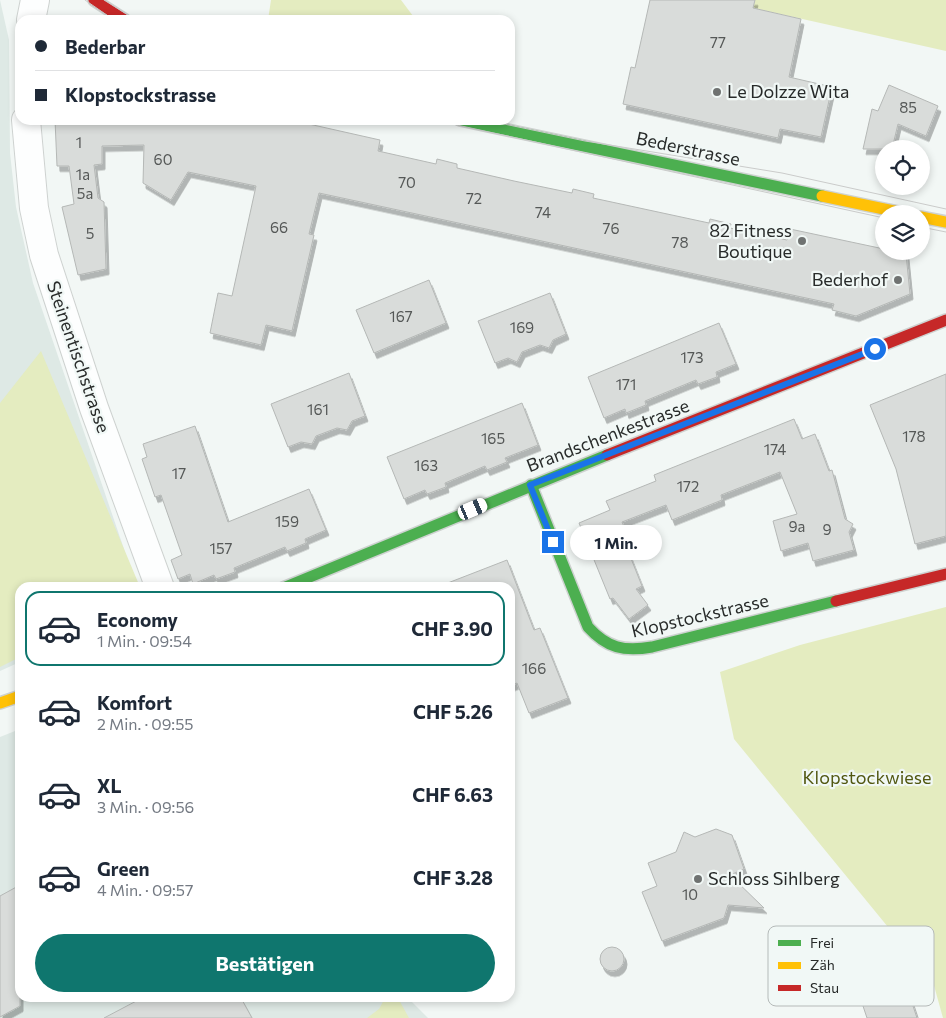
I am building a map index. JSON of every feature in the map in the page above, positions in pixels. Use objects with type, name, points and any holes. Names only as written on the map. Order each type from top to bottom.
[{"type":"street","points":[[32,15],[35,0]]},
{"type":"street","points":[[94,0],[117,15]]},
{"type":"street","name":"Steinentischstrasse","points":[[26,125],[34,208],[44,255],[94,408],[158,582]]},
{"type":"street","name":"Bederstrasse","points":[[484,125],[875,207]]},
{"type":"street","points":[[930,219],[946,222]]},
{"type":"street","name":"Brandschenkestrasse","points":[[298,582],[530,485],[946,320]]},
{"type":"street","name":"Klopstockstrasse","points":[[530,485],[588,627],[596,637],[616,649],[635,651],[946,574]]},
{"type":"street","points":[[0,703],[15,698]]},
{"type":"shaded area","points":[[0,0],[9,40],[10,153],[16,207],[33,283],[135,582],[15,582],[15,664],[0,671]]},
{"type":"shaded area","points":[[15,731],[15,1002],[412,1002],[428,1018],[0,1018],[0,737]]},
{"type":"green space","points":[[271,0],[401,0],[412,15],[269,15]]},
{"type":"green space","points":[[755,0],[946,0],[946,51],[753,8]]},
{"type":"green space","points":[[41,351],[138,582],[15,582],[15,660],[0,667],[0,403]]},
{"type":"green space","name":"Klopstockwiese","points":[[946,607],[946,1018],[943,1018],[934,986],[934,926],[887,926],[734,739],[720,672],[800,645]]},
{"type":"green space","points":[[383,1002],[400,1002],[409,1018],[367,1018],[379,1009]]},
{"type":"building","points":[[650,0],[755,0],[753,8],[801,19],[789,77],[832,87],[821,137],[780,129],[778,138],[623,104],[631,67],[635,68]]},
{"type":"building","points":[[889,85],[938,106],[926,136],[898,124],[894,140],[875,140],[875,149],[863,149],[872,109],[878,111]]},
{"type":"building","points":[[55,125],[313,125],[380,140],[378,151],[436,164],[437,159],[457,164],[457,168],[514,181],[572,193],[573,189],[594,194],[593,198],[709,223],[710,219],[731,224],[730,228],[787,240],[790,229],[875,247],[875,260],[907,260],[910,294],[856,316],[832,310],[834,304],[319,193],[309,234],[314,235],[292,331],[266,325],[261,345],[210,333],[218,293],[232,296],[256,186],[188,172],[171,200],[143,183],[144,145],[102,146],[102,164],[94,165],[98,198],[104,202],[106,269],[78,275],[62,207],[74,204],[69,166],[57,166]]},
{"type":"building","points":[[429,280],[446,323],[374,353],[356,310]]},
{"type":"building","points":[[550,293],[566,334],[553,340],[549,348],[540,345],[522,352],[517,362],[508,358],[495,363],[478,321]]},
{"type":"building","points":[[719,323],[736,364],[716,372],[717,377],[698,384],[696,380],[645,401],[646,405],[626,413],[625,409],[604,418],[588,377]]},
{"type":"building","points":[[349,373],[365,416],[352,421],[347,430],[337,428],[316,436],[312,444],[301,442],[288,447],[271,404]]},
{"type":"building","points":[[946,374],[946,536],[915,544],[896,469],[870,405]]},
{"type":"building","points":[[522,403],[538,445],[505,458],[507,462],[487,470],[485,466],[445,483],[446,487],[427,494],[425,490],[404,499],[387,457]]},
{"type":"building","points":[[794,419],[802,439],[815,434],[829,471],[832,470],[845,519],[853,524],[849,532],[854,550],[813,561],[808,543],[781,551],[773,521],[797,514],[780,472],[721,495],[722,500],[672,520],[666,505],[622,522],[629,539],[624,541],[642,586],[636,589],[648,605],[629,619],[613,598],[610,599],[579,523],[610,510],[606,501],[656,481],[654,475]]},
{"type":"building","points":[[195,426],[228,522],[309,489],[326,530],[305,539],[306,543],[287,551],[285,547],[234,568],[235,572],[216,579],[214,575],[198,582],[192,582],[190,574],[178,579],[171,560],[182,555],[161,495],[155,497],[142,459],[147,457],[143,444]]},
{"type":"building","points":[[507,560],[534,630],[540,628],[568,698],[529,713],[517,683],[515,684],[515,582],[450,582]]},
{"type":"building","name":"Schloss Sihlberg","points":[[716,829],[732,835],[744,869],[730,875],[764,908],[728,905],[724,918],[662,941],[642,892],[657,886],[648,863],[676,852],[684,832],[695,837]]},
{"type":"building","points":[[15,888],[15,1002],[20,1002],[20,1006],[0,1017],[0,896]]},
{"type":"building","points":[[612,947],[620,951],[624,959],[620,967],[612,971],[604,967],[600,959],[604,951]]},
{"type":"building","points":[[134,1002],[243,1002],[252,1018],[104,1018]]},
{"type":"building","points":[[863,1006],[913,1006],[917,1018],[867,1018]]},
{"type":"tram line","points":[[85,0],[107,15]]},
{"type":"tram line","points":[[104,0],[128,15]]},
{"type":"tram line","points":[[457,125],[875,216]]},
{"type":"tram line","points":[[509,125],[585,141],[782,173],[946,209]]},
{"type":"tram line","points":[[930,229],[946,232]]},
{"type":"traffic: fast","points":[[484,125],[822,196]]},
{"type":"traffic: fast","points":[[298,582],[607,455]]},
{"type":"traffic: fast","points":[[531,485],[588,627],[609,644],[633,649],[652,647],[836,601]]},
{"type":"traffic: slow","points":[[822,196],[875,207]]},
{"type":"traffic: slow","points":[[930,219],[946,222]]},
{"type":"traffic: slow","points":[[0,703],[15,698]]},
{"type":"traffic: jam","points":[[94,0],[117,15]]},
{"type":"traffic: jam","points":[[607,455],[946,320]]},
{"type":"traffic: jam","points":[[836,601],[946,574]]},
{"type":"place","name":"Le Dolzze Wita","points":[[717,92]]},
{"type":"place","name":"82 Fitness Boutique","points":[[802,241]]},
{"type":"place","name":"Bederhof","points":[[898,280]]},
{"type":"place","name":"Schloss Sihlberg","points":[[698,879]]},
{"type":"route","points":[[553,542],[530,485],[875,349]]}]
